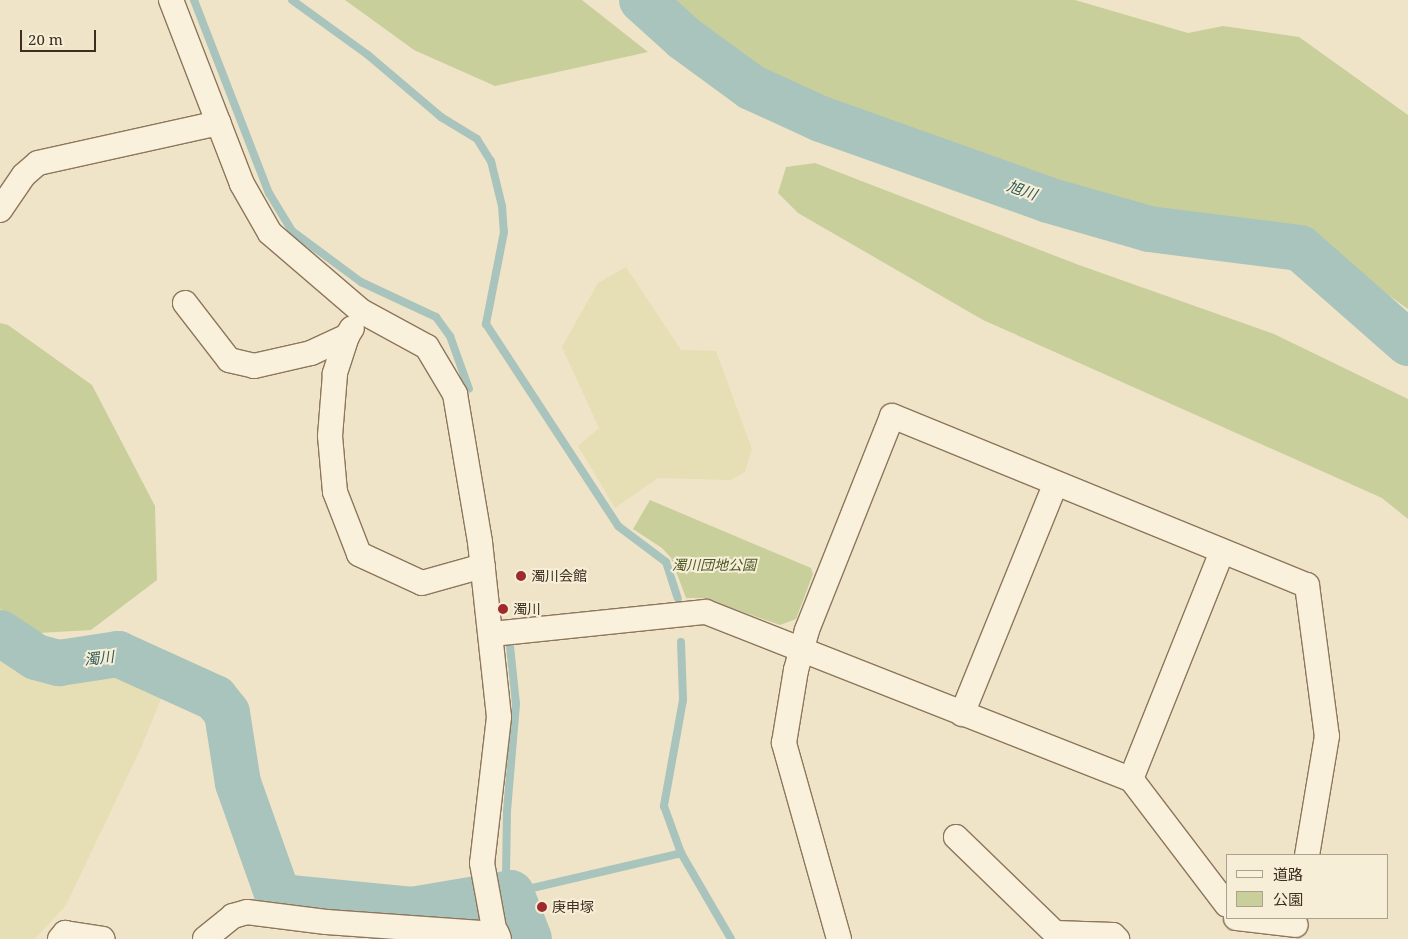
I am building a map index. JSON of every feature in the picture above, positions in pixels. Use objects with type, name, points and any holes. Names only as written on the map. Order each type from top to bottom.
[{"type":"street","points":[[171,0],[242,184],[270,233],[362,311],[427,348],[455,394],[483,566],[492,634],[499,717],[482,863],[484,885],[494,929],[326,922],[247,912],[233,916],[205,939]]},
{"type":"street","points":[[0,210],[24,175],[38,163],[219,123]]},
{"type":"street","points":[[184,303],[229,360],[254,366],[311,353],[346,336]]},
{"type":"street","points":[[362,311],[346,336],[335,374],[330,436],[334,492],[358,554],[422,583],[483,566]]},
{"type":"street","points":[[838,939],[784,743],[801,648],[892,416],[1307,585],[1326,736],[1307,854]]},
{"type":"street","points":[[962,714],[1056,483]]},
{"type":"street","points":[[1131,778],[1222,552]]},
{"type":"street","points":[[492,634],[706,612],[801,648],[962,714],[1131,778],[1226,904]]},
{"type":"street","points":[[956,837],[1054,932],[1113,935],[1117,939]]},
{"type":"street","points":[[1243,919],[1296,927]]},
{"type":"street","points":[[60,939],[65,933],[102,939]]},
{"type":"shaded area","points":[[626,267],[681,350],[716,351],[752,449],[745,472],[731,480],[658,478],[615,508],[578,446],[599,428],[562,347],[598,283]]},
{"type":"shaded area","points":[[0,649],[48,677],[110,668],[165,689],[140,750],[66,905],[35,939],[0,939]]},
{"type":"green space","points":[[345,0],[582,0],[648,52],[495,86],[414,50]]},
{"type":"green space","points":[[667,0],[1075,0],[1188,33],[1223,26],[1299,37],[1408,115],[1408,309],[1313,242],[1103,198],[975,157],[809,99],[745,69]]},
{"type":"green space","points":[[815,163],[1079,265],[1274,334],[1408,399],[1408,519],[1382,498],[983,320],[798,213],[778,193],[786,167]]},
{"type":"green space","points":[[0,323],[8,325],[92,385],[155,506],[157,580],[91,630],[39,633],[0,609]]},
{"type":"green space","name":"濁川団地公園","points":[[650,500],[811,568],[813,574],[796,619],[780,625],[703,598],[686,598],[671,558],[662,548],[633,529]]},
{"type":"waterway","points":[[194,0],[269,193],[292,231],[361,282],[436,317],[450,336],[469,389]]},
{"type":"waterway","points":[[292,0],[368,55],[441,117],[477,139],[491,161],[502,206],[504,232],[486,324],[618,526],[666,562],[678,598]]},
{"type":"waterway","name":"旭川","points":[[642,0],[684,38],[751,87],[821,119],[1048,200],[1149,229],[1300,248],[1408,343]]},
{"type":"waterway","name":"濁川","points":[[0,633],[36,657],[59,663],[118,654],[215,698],[227,713],[238,783],[277,893],[290,898],[412,910],[511,893],[529,939]]},
{"type":"waterway","points":[[681,642],[683,700],[664,806],[681,853],[731,939]]},
{"type":"waterway","points":[[510,646],[516,704],[507,812],[506,876],[511,893],[681,853]]},
{"type":"place","name":"濁川会館","points":[[521,576]]},
{"type":"place","name":"濁川","points":[[503,609]]},
{"type":"place","name":"庚申塚","points":[[542,907]]}]
